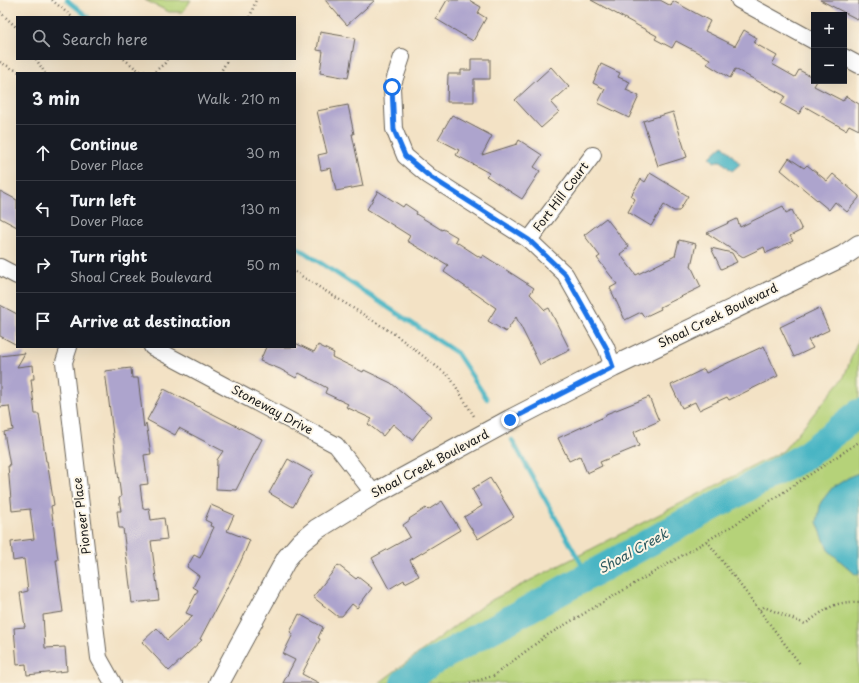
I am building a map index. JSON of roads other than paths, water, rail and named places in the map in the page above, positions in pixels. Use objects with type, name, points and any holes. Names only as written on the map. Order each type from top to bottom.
[{"type":"street","points":[[739,0],[811,39]]},
{"type":"street","points":[[402,57],[392,87],[394,130],[405,156],[429,176],[529,240],[565,274],[606,347],[613,367]]},
{"type":"street","points":[[847,59],[859,65]]},
{"type":"street","name":"Fort Hill Court","points":[[529,240],[593,155]]},
{"type":"street","name":"Shoal Creek Boulevard","points":[[219,683],[287,558],[301,542],[317,529],[374,494],[503,424],[613,367],[843,256],[859,245]]},
{"type":"street","points":[[0,267],[16,275]]},
{"type":"street","name":"Pioneer Place","points":[[69,348],[64,362],[99,658],[113,683]]},
{"type":"street","name":"Stoneway Drive","points":[[154,348],[336,445],[374,494]]},
{"type":"water","points":[[723,145],[740,164],[732,171],[721,161],[714,162],[710,157]]},
{"type":"water","points":[[859,473],[859,574],[855,574],[828,550],[817,522],[821,502],[832,488],[851,476]]},
{"type":"waterway","points":[[67,0],[87,16]]},
{"type":"waterway","points":[[296,247],[457,353],[487,399]]},
{"type":"waterway","name":"Shoal Creek","points":[[404,683],[429,664],[805,456],[859,413]]},
{"type":"waterway","points":[[512,440],[588,576]]}]
